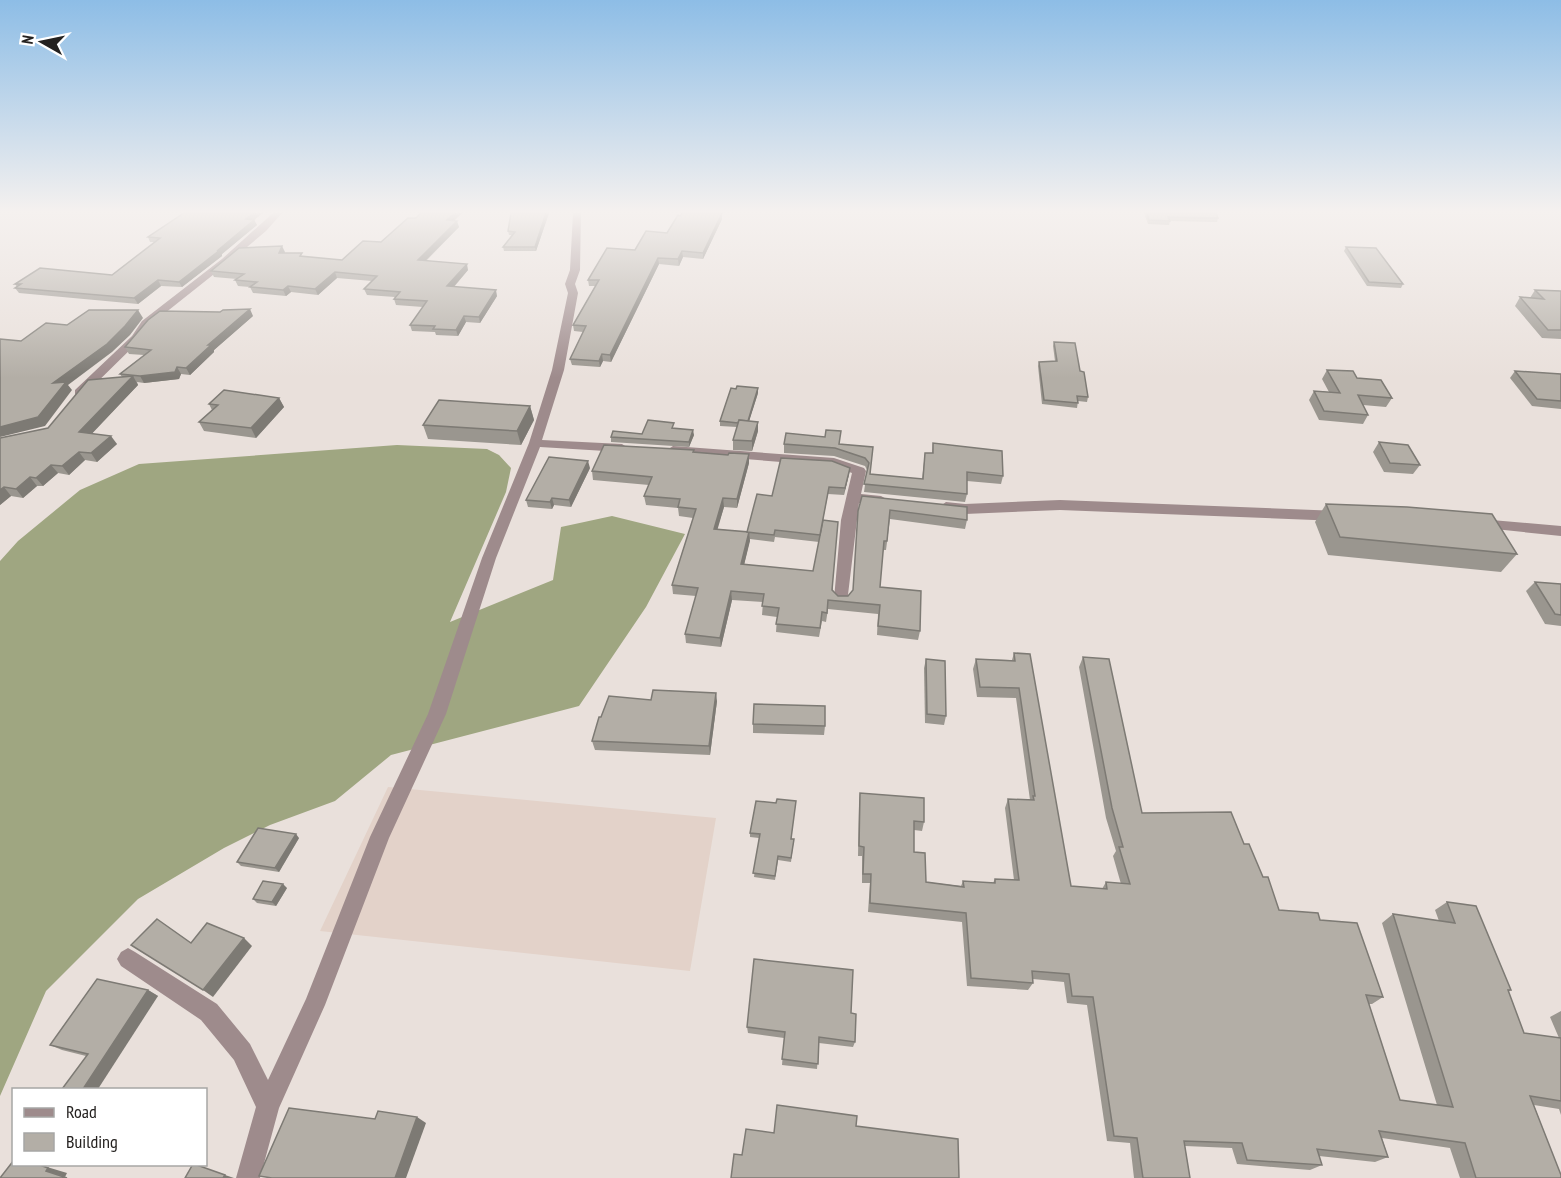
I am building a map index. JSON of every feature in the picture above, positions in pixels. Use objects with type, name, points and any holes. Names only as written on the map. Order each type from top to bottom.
[{"type":"street","points":[[74,400],[136,338],[146,323],[216,268]]},
{"type":"street","points":[[248,1178],[268,1106],[314,1005],[380,837],[437,714],[489,558],[535,443],[558,370],[573,293],[570,285],[575,268]]},
{"type":"street","points":[[535,443],[639,448]]},
{"type":"street","points":[[662,450],[834,462],[859,471],[848,520],[842,599]]},
{"type":"street","points":[[854,498],[898,502]]},
{"type":"street","points":[[932,506],[965,509],[1060,505],[1358,517]]},
{"type":"street","points":[[1460,523],[1561,531]]},
{"type":"street","points":[[128,959],[209,1012],[242,1052],[268,1106]]},
{"type":"shaded area","points":[[388,787],[716,818],[690,971],[320,931]]},
{"type":"green space","points":[[397,445],[487,449],[499,455],[511,468],[506,492],[450,622],[553,580],[561,527],[612,516],[685,534],[646,607],[579,706],[391,755],[335,801],[270,825],[224,848],[138,899],[46,991],[0,1096],[0,561],[18,541],[80,490],[139,464]]},
{"type":"building","points":[[40,268],[112,275],[121,268],[197,268],[179,282],[158,280],[134,298],[15,288],[21,284],[15,284]]},
{"type":"building","points":[[215,268],[463,268],[447,286],[496,290],[479,317],[464,316],[456,330],[433,329],[435,326],[410,325],[427,301],[394,299],[400,292],[364,289],[377,276],[335,272],[315,289],[288,286],[283,290],[250,287],[257,282],[235,280],[244,274],[211,271]]},
{"type":"building","points":[[595,268],[653,268],[610,355],[602,354],[599,361],[570,359],[586,326],[573,325],[599,280],[588,280]]},
{"type":"building","points":[[1360,268],[1391,268],[1403,284],[1369,282]]},
{"type":"building","points":[[1535,290],[1561,291],[1561,330],[1548,330],[1520,297],[1544,299]]},
{"type":"building","points":[[250,309],[208,345],[211,345],[186,368],[177,367],[175,372],[140,376],[120,374],[151,350],[125,347],[148,320],[160,311],[220,312]]},
{"type":"building","points":[[89,310],[138,310],[107,344],[53,383],[66,382],[38,417],[0,427],[0,339],[21,341],[46,323],[67,325]]},
{"type":"building","points":[[1054,342],[1075,343],[1080,371],[1084,372],[1088,397],[1077,396],[1078,403],[1044,400],[1039,362],[1057,361]]},
{"type":"building","points":[[1327,370],[1353,371],[1357,378],[1381,380],[1392,398],[1358,395],[1368,415],[1324,411],[1314,391],[1340,393]]},
{"type":"building","points":[[1515,371],[1561,374],[1561,401],[1537,399]]},
{"type":"building","points":[[133,376],[79,432],[111,436],[91,453],[79,452],[62,466],[51,465],[36,478],[30,477],[16,489],[4,487],[0,490],[0,438],[48,428],[88,380]]},
{"type":"building","points":[[737,386],[758,388],[748,421],[739,420],[738,423],[720,421],[731,388],[736,389]]},
{"type":"building","points":[[224,390],[279,398],[251,428],[199,422],[218,405],[209,404]]},
{"type":"building","points":[[439,400],[530,406],[517,431],[423,425]]},
{"type":"building","points":[[648,420],[674,423],[672,428],[693,430],[689,442],[611,437],[613,431],[642,434]]},
{"type":"building","points":[[739,420],[758,422],[752,441],[733,440]]},
{"type":"building","points":[[826,430],[841,431],[839,444],[873,447],[870,474],[923,479],[925,453],[933,453],[933,443],[1002,451],[1003,476],[967,472],[967,494],[864,484],[869,463],[865,458],[835,448],[784,444],[786,433],[825,437]]},
{"type":"building","points":[[1379,442],[1408,445],[1420,465],[1390,463]]},
{"type":"building","points":[[604,445],[694,450],[693,452],[728,455],[729,453],[749,454],[737,499],[723,498],[714,529],[749,532],[741,564],[813,571],[823,520],[838,522],[832,590],[838,596],[848,596],[853,590],[858,511],[862,496],[967,507],[967,520],[890,510],[887,541],[884,541],[880,587],[921,591],[920,631],[878,626],[880,605],[828,600],[827,613],[822,612],[820,628],[776,624],[779,608],[762,606],[764,594],[731,591],[720,638],[685,634],[698,588],[672,585],[696,509],[678,507],[680,499],[644,496],[652,477],[592,471]]},
{"type":"building","points":[[549,457],[588,461],[569,500],[552,498],[550,502],[526,500]]},
{"type":"building","points":[[781,458],[832,461],[850,468],[845,488],[829,487],[820,535],[775,530],[774,535],[747,532],[757,494],[772,496]]},
{"type":"building","points":[[1326,504],[1407,507],[1492,514],[1517,554],[1340,537]]},
{"type":"building","points":[[1535,582],[1561,584],[1561,615],[1555,614]]},
{"type":"building","points":[[1014,653],[1030,654],[1071,886],[1107,889],[1106,882],[1130,884],[1119,847],[1123,847],[1112,808],[1083,657],[1109,659],[1142,813],[1231,812],[1244,844],[1249,844],[1263,877],[1268,877],[1279,910],[1318,913],[1320,920],[1357,923],[1383,997],[1366,995],[1400,1100],[1453,1107],[1393,914],[1455,923],[1447,902],[1476,906],[1511,990],[1508,990],[1524,1033],[1561,1038],[1561,1101],[1530,1096],[1561,1178],[1476,1178],[1465,1143],[1379,1131],[1388,1157],[1317,1149],[1322,1165],[1247,1160],[1242,1143],[1184,1141],[1190,1178],[1143,1178],[1137,1138],[1114,1136],[1093,997],[1072,996],[1069,974],[1032,971],[1033,983],[971,978],[966,913],[870,903],[871,874],[863,874],[864,847],[859,846],[860,793],[924,798],[924,822],[914,821],[914,852],[925,853],[926,882],[964,887],[963,881],[995,883],[995,879],[1019,880],[1008,799],[1034,800],[1033,796],[1035,796],[1019,688],[980,687],[976,659],[1015,661]]},
{"type":"building","points":[[926,659],[945,661],[946,716],[927,714]]},
{"type":"building","points":[[653,690],[716,693],[709,746],[592,741],[599,717],[601,717],[609,696],[651,700]]},
{"type":"building","points":[[754,704],[825,706],[825,726],[753,724]]},
{"type":"building","points":[[777,799],[796,801],[791,858],[778,856],[775,876],[753,873],[760,834],[750,833],[756,801],[776,803]]},
{"type":"building","points":[[258,828],[296,834],[275,868],[237,862]]},
{"type":"building","points":[[263,881],[283,884],[272,902],[253,899]]},
{"type":"building","points":[[157,919],[191,943],[207,923],[244,938],[203,990],[131,945]]},
{"type":"building","points":[[754,959],[853,970],[851,1013],[856,1014],[855,1042],[819,1037],[818,1064],[782,1059],[785,1032],[747,1027]]},
{"type":"building","points":[[97,979],[148,990],[84,1088],[63,1088],[88,1054],[50,1045]]},
{"type":"building","points":[[777,1105],[857,1116],[856,1126],[958,1139],[959,1178],[731,1178],[734,1154],[742,1155],[746,1129],[774,1133]]},
{"type":"building","points":[[289,1108],[375,1119],[378,1111],[417,1117],[395,1178],[272,1178],[259,1176]]},
{"type":"building","points":[[12,1163],[12,1166],[42,1166],[48,1168],[46,1171],[67,1178],[0,1178]]},
{"type":"building","points":[[192,1166],[199,1166],[225,1175],[223,1178],[185,1178]]}]
